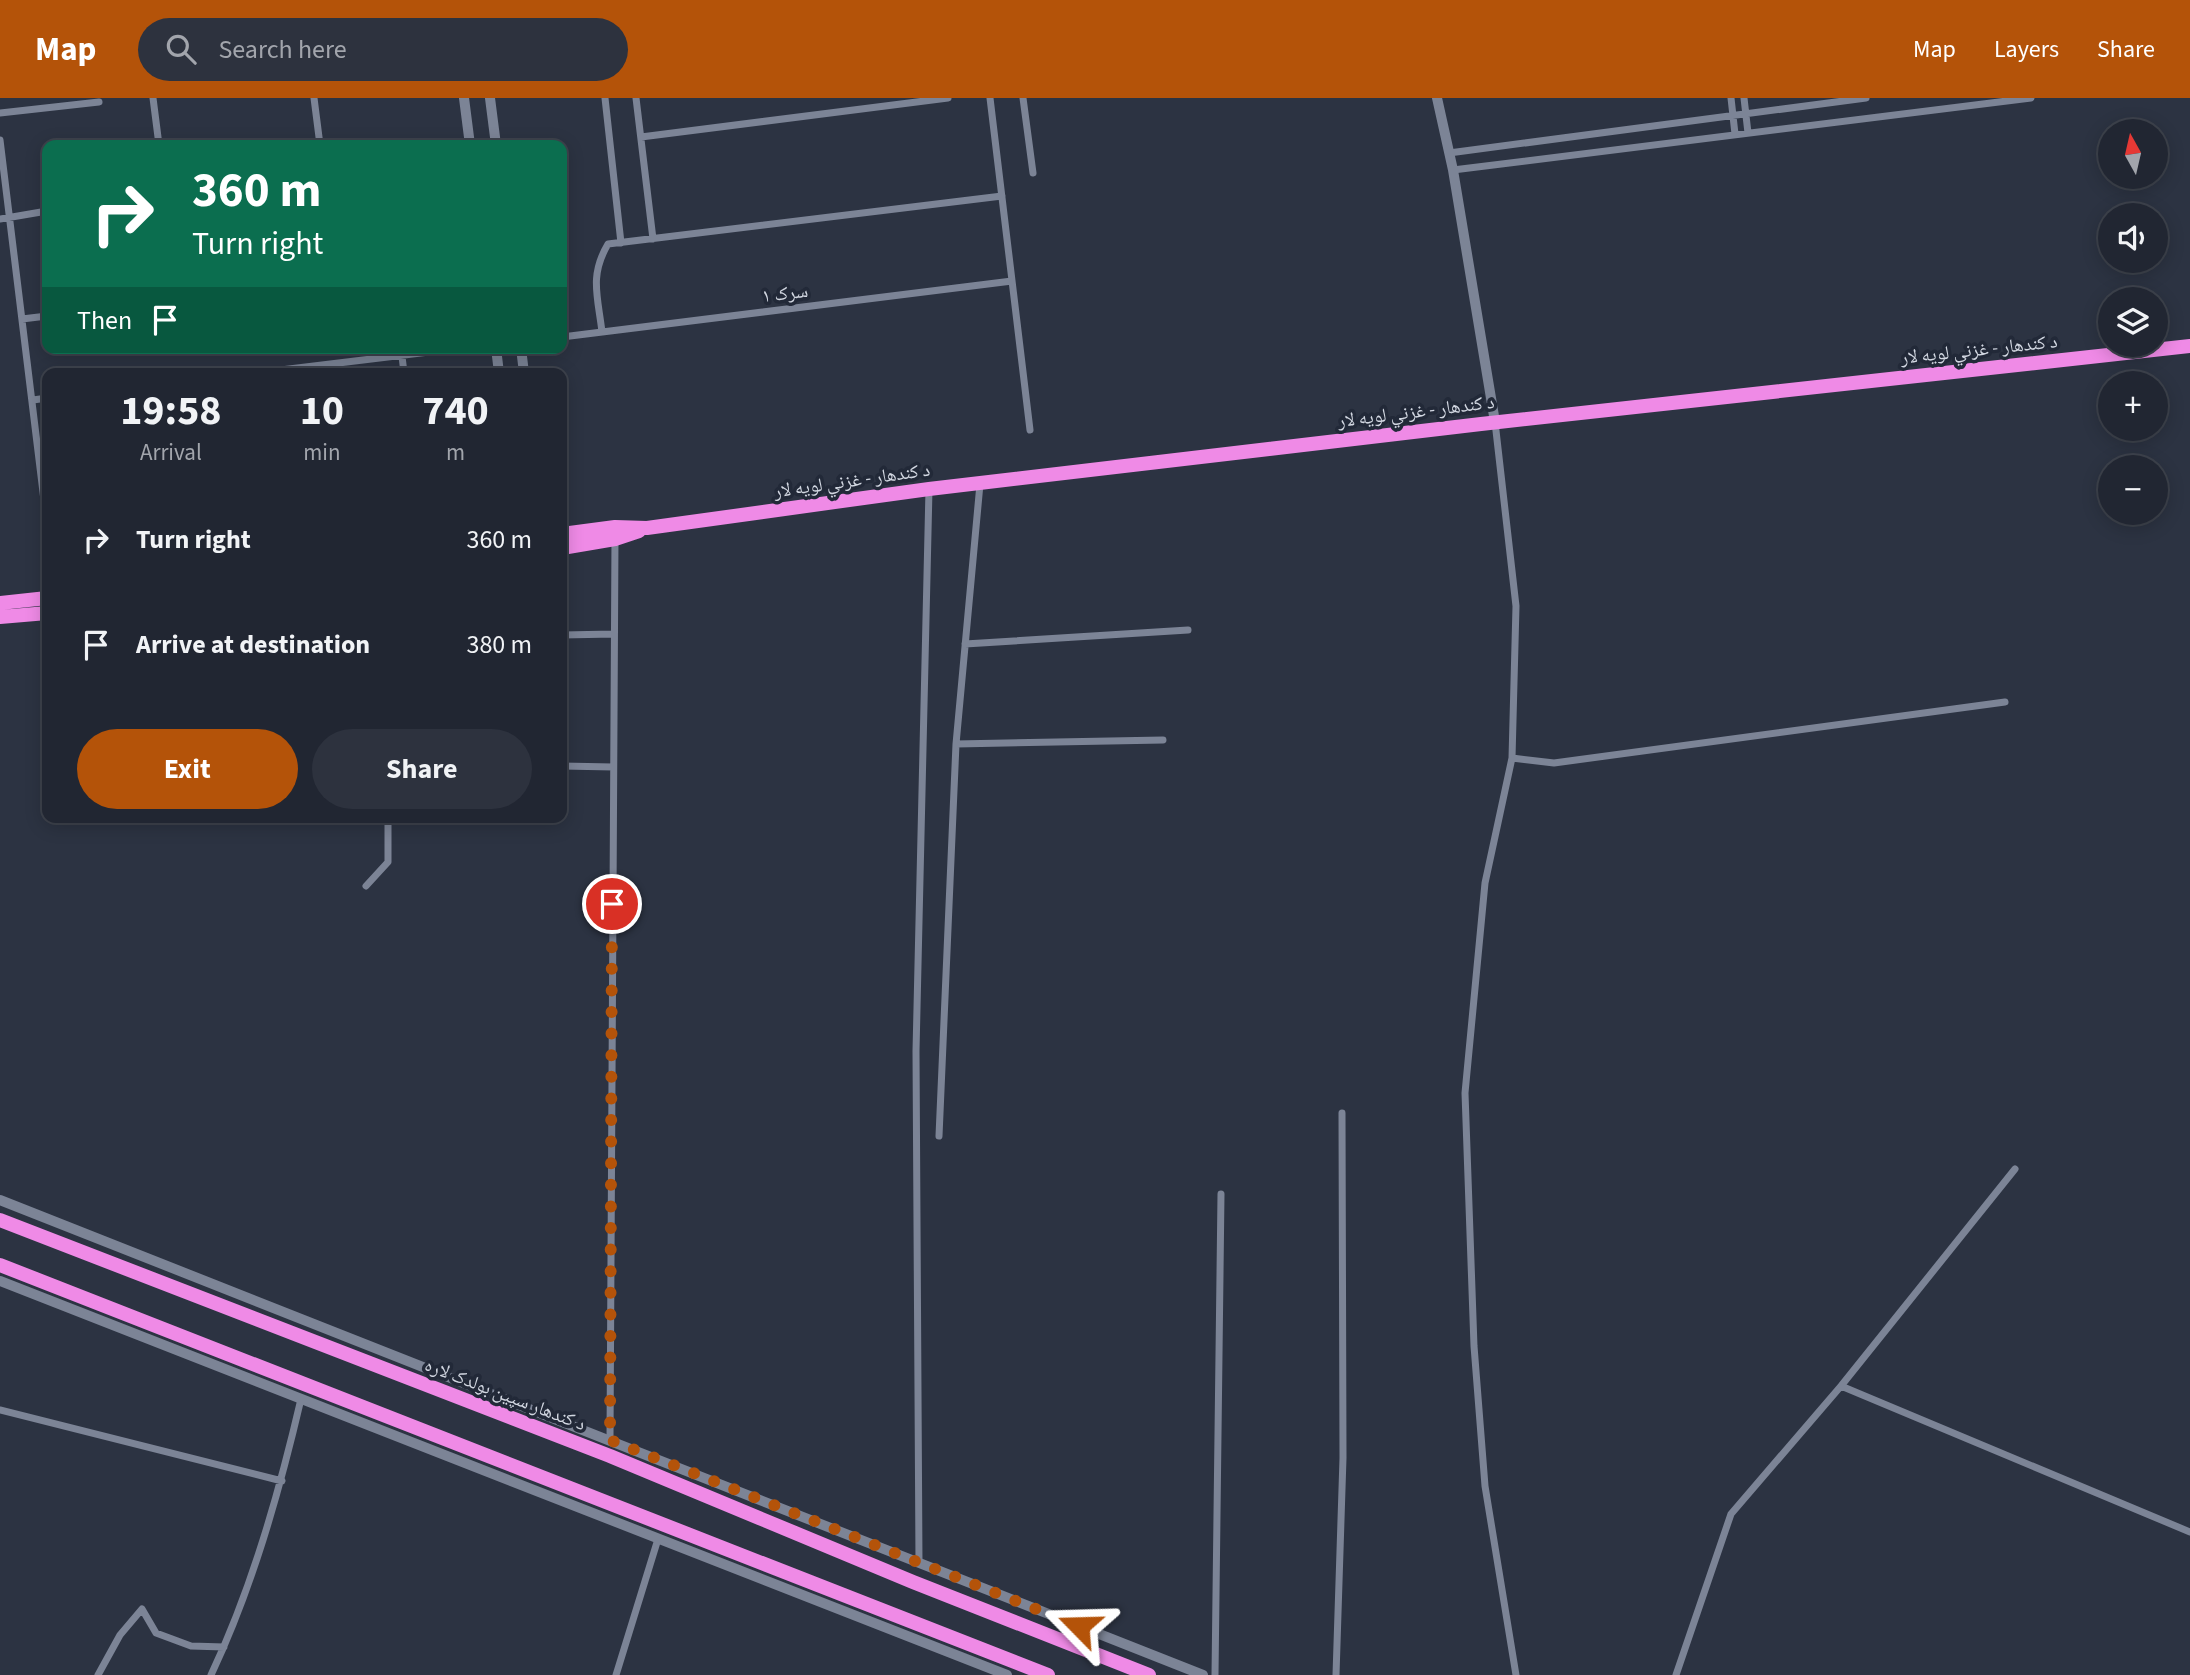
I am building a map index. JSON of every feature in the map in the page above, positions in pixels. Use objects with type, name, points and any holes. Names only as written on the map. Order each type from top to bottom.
[{"type":"highway","name":"د کندهار - غزني لويه لار","points":[[567,547],[615,533],[929,489],[1495,422],[2190,345]]},
{"type":"highway","name":"د کندهار - غزني لويه لار","points":[[567,534],[615,533]]},
{"type":"highway","points":[[0,603],[42,599]]},
{"type":"highway","points":[[0,617],[42,613]]},
{"type":"highway","name":"د کندهار سپین بولدک لاره","points":[[0,1220],[610,1456],[913,1582],[1149,1675]]},
{"type":"highway","points":[[0,1265],[1048,1675]]},
{"type":"street","points":[[153,98],[158,140]]},
{"type":"street","points":[[314,98],[319,140]]},
{"type":"street","points":[[464,98],[469,140]]},
{"type":"street","points":[[490,98],[495,140]]},
{"type":"street","points":[[605,98],[621,243]]},
{"type":"street","points":[[636,98],[653,239]]},
{"type":"street","points":[[641,137],[948,98]]},
{"type":"street","points":[[990,98],[1030,430]]},
{"type":"street","points":[[1023,98],[1033,173]]},
{"type":"street","points":[[1437,98],[1453,170],[1495,422],[1516,606],[1512,758],[1485,883],[1465,1093],[1474,1346],[1485,1486],[1516,1675]]},
{"type":"street","points":[[1731,98],[1735,134]]},
{"type":"street","points":[[1744,98],[1748,133]]},
{"type":"street","points":[[1449,153],[1866,98]]},
{"type":"street","points":[[1453,170],[2031,98]]},
{"type":"street","points":[[0,113],[99,102]]},
{"type":"street","points":[[0,140],[42,479]]},
{"type":"street","points":[[602,332],[595,277],[599,260],[608,244],[1002,196]]},
{"type":"street","points":[[0,219],[42,212]]},
{"type":"street","name":"سرک ۱","points":[[567,336],[1012,281]]},
{"type":"street","points":[[22,319],[42,317]]},
{"type":"street","points":[[291,368],[388,354]]},
{"type":"street","points":[[33,400],[42,399]]},
{"type":"street","points":[[36,425],[42,424]]},
{"type":"street","points":[[939,1136],[956,744],[980,484]]},
{"type":"street","points":[[919,1563],[916,1051],[929,489]]},
{"type":"street","points":[[610,1440],[615,533]]},
{"type":"street","points":[[965,645],[1188,630]]},
{"type":"street","points":[[567,635],[614,634]]},
{"type":"street","points":[[1512,758],[1554,764],[2005,702]]},
{"type":"street","points":[[956,744],[1163,740]]},
{"type":"street","points":[[567,766],[613,767]]},
{"type":"street","points":[[366,886],[388,862],[388,823]]},
{"type":"street","points":[[1336,1675],[1343,1458],[1342,1113]]},
{"type":"street","points":[[1676,1675],[1731,1514],[1841,1386],[2015,1169]]},
{"type":"street","points":[[1215,1675],[1221,1194]]},
{"type":"street","points":[[0,1200],[1203,1675]]},
{"type":"street","points":[[0,1281],[1007,1675]]},
{"type":"street","points":[[1841,1386],[2190,1532]]},
{"type":"street","points":[[211,1675],[225,1647],[282,1481],[301,1399]]},
{"type":"street","points":[[0,1410],[282,1481]]},
{"type":"street","points":[[616,1675],[658,1539]]},
{"type":"street","points":[[98,1675],[120,1635],[142,1609],[156,1633],[191,1646],[225,1647]]},
{"type":"route","points":[[612,904],[610,1440],[1079,1626]]}]
